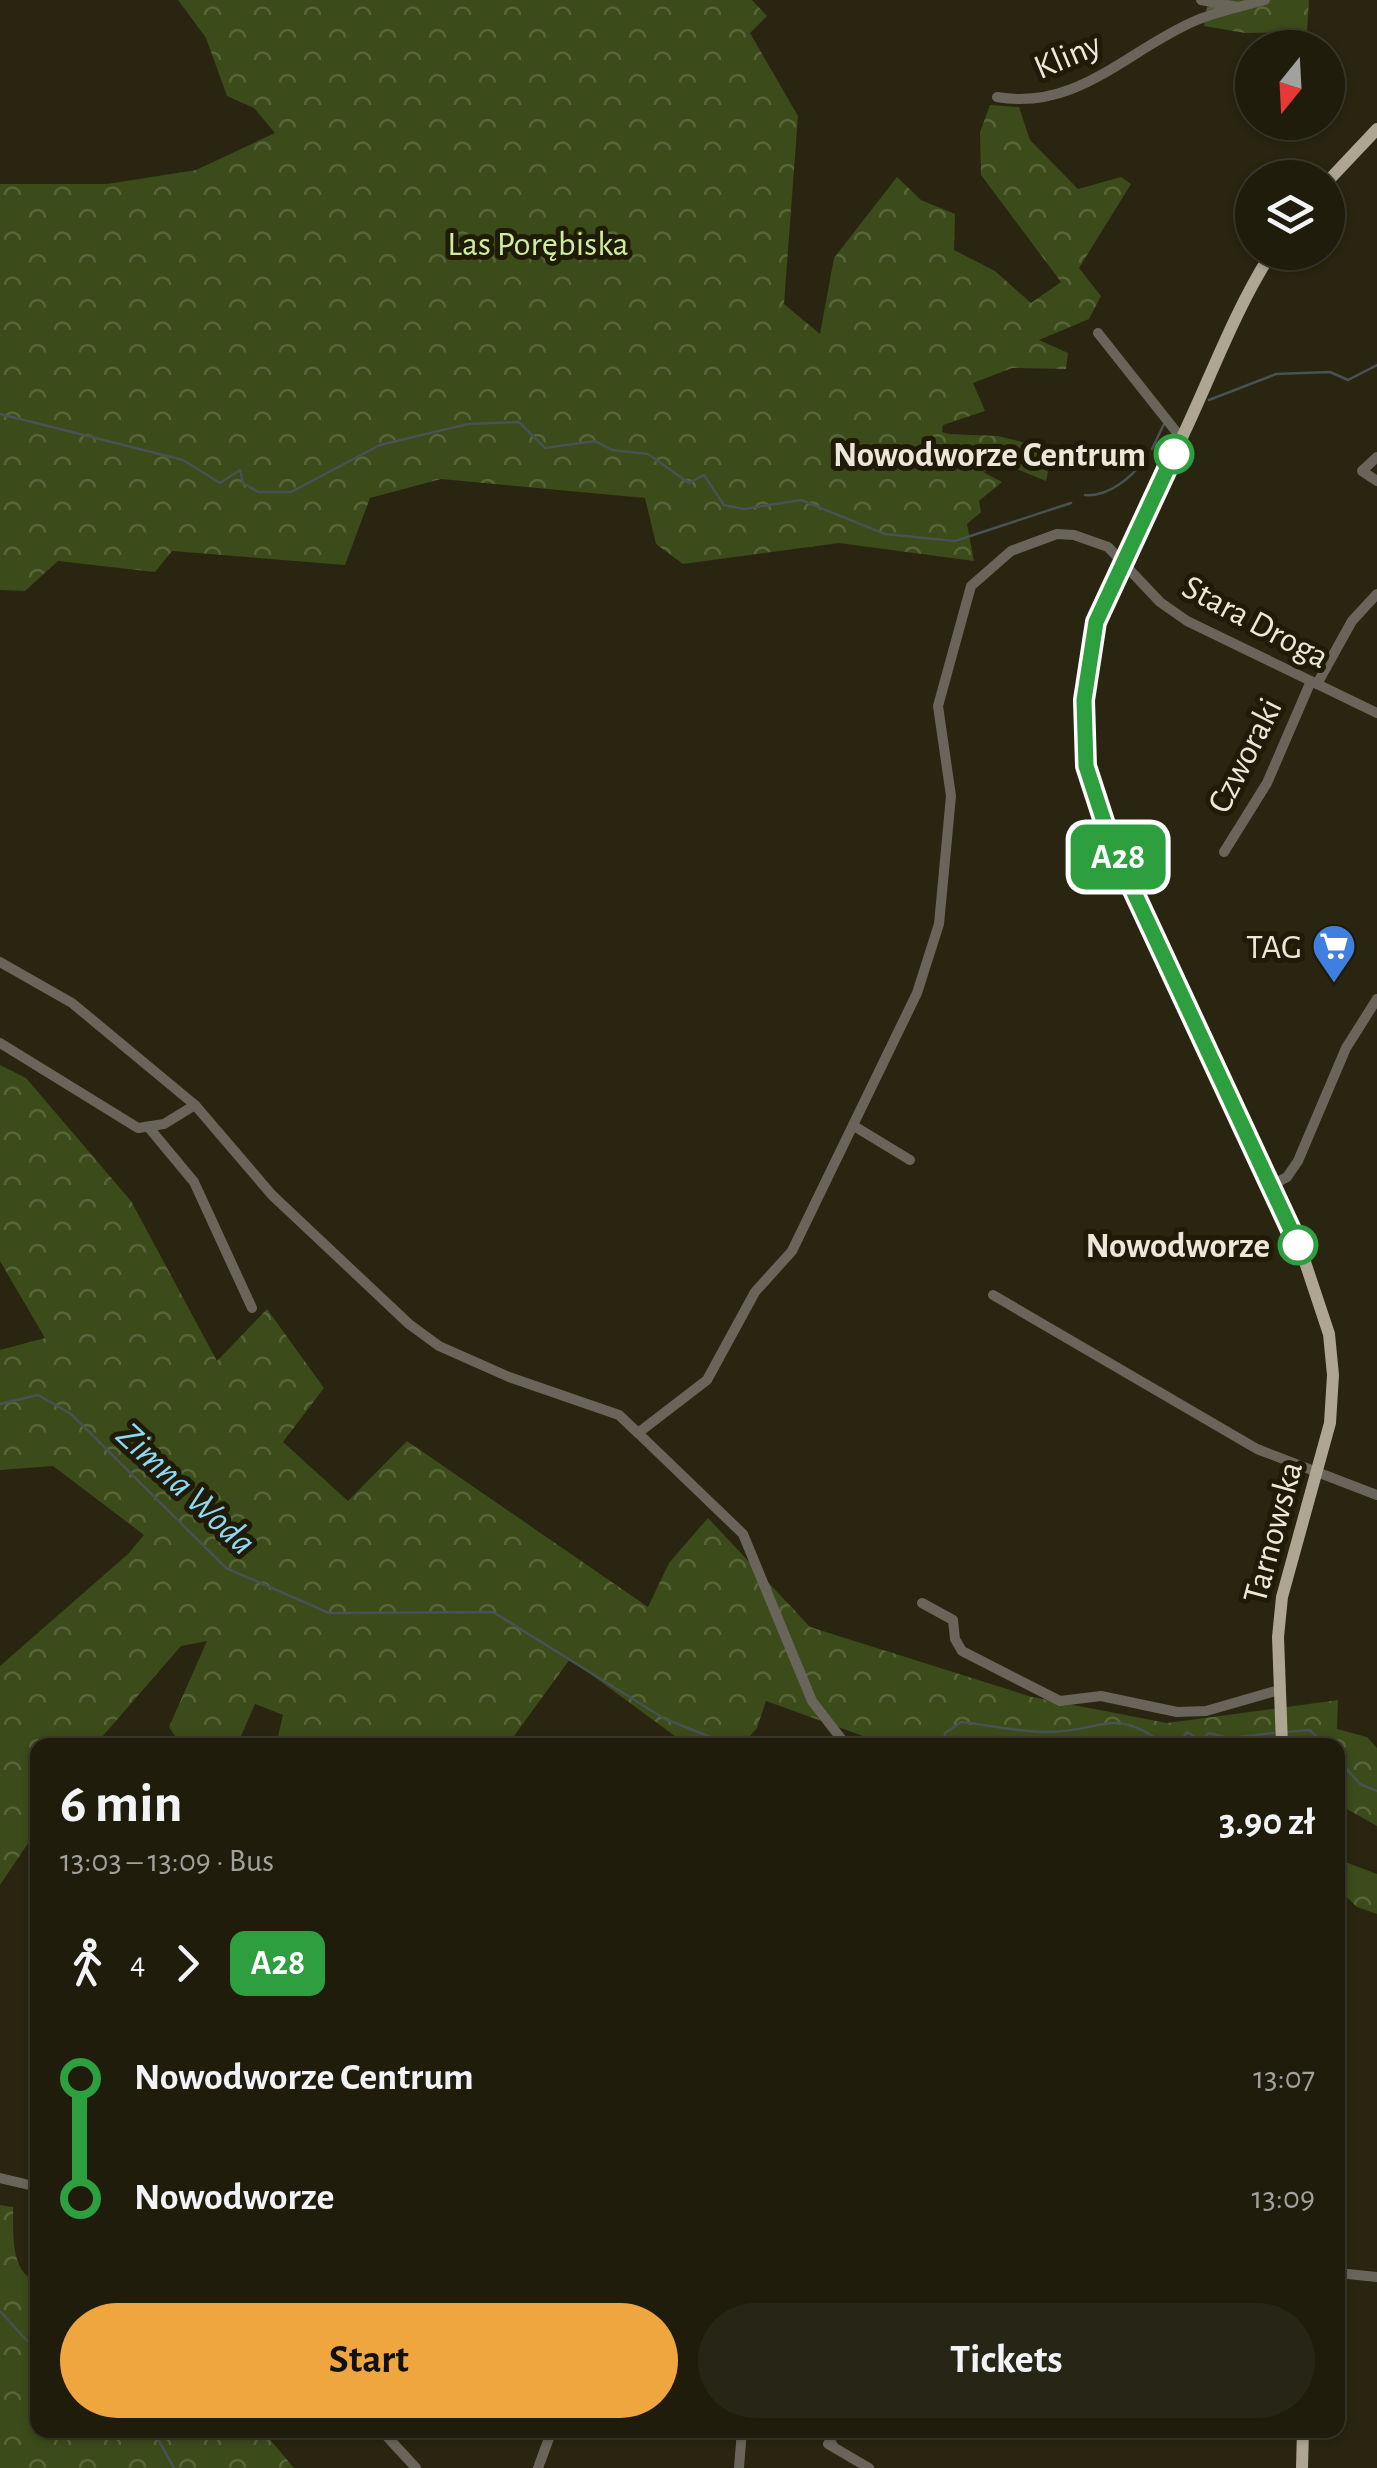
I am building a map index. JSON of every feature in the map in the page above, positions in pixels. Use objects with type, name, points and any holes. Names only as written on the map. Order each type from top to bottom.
[{"type":"main road","points":[[1345,163],[1377,129]]},
{"type":"main road","name":"Tarnowska","points":[[1263,270],[1099,614],[1089,651],[1084,700],[1086,766],[1111,843],[1272,1185],[1326,1319],[1332,1394],[1318,1475],[1282,1597],[1282,1738]]},
{"type":"main road","points":[[1302,2468],[1303,2438]]},
{"type":"street","points":[[1201,0],[1239,7]]},
{"type":"street","name":"Kliny","points":[[997,97],[1043,100],[1060,94],[1196,20],[1265,0]]},
{"type":"street","points":[[1098,333],[1182,438]]},
{"type":"street","points":[[1377,457],[1362,471],[1377,481]]},
{"type":"street","points":[[638,1433],[696,1394],[720,1363],[755,1292],[792,1252],[899,1037],[939,924],[951,796],[938,706],[971,586],[1011,550],[1057,534],[1088,538],[1123,560]]},
{"type":"street","name":"Stara Droga","points":[[1123,560],[1160,602],[1187,621],[1377,713]]},
{"type":"street","name":"Czworaki","points":[[1224,852],[1267,784],[1314,683],[1352,621],[1377,594]]},
{"type":"street","points":[[0,962],[72,1002],[195,1105],[272,1194],[408,1324],[439,1346],[508,1377],[567,1400],[604,1408],[638,1433],[743,1534],[812,1701],[841,1738]]},
{"type":"street","points":[[1272,1185],[1287,1177],[1298,1162],[1346,1048],[1377,999]]},
{"type":"street","points":[[0,1043],[128,1122],[150,1129],[194,1182],[252,1308]]},
{"type":"street","points":[[150,1129],[195,1105]]},
{"type":"street","points":[[854,1126],[910,1160]]},
{"type":"street","points":[[993,1294],[1241,1440],[1318,1475],[1377,1495]]},
{"type":"street","points":[[922,1604],[953,1620],[954,1639],[962,1651],[1060,1701],[1101,1696],[1177,1712],[1206,1712],[1280,1690]]},
{"type":"street","points":[[0,2178],[30,2185]]},
{"type":"street","points":[[1345,2274],[1377,2277]]},
{"type":"street","points":[[388,2438],[416,2468]]},
{"type":"street","points":[[538,2468],[549,2438]]},
{"type":"street","points":[[739,2468],[741,2438]]},
{"type":"street","points":[[828,2438],[831,2445],[869,2468]]},
{"type":"green space","name":"Las Porębiska","points":[[178,0],[752,0],[767,16],[750,33],[798,116],[784,304],[820,334],[834,258],[897,177],[921,200],[955,214],[954,250],[995,271],[1031,303],[1061,282],[981,175],[980,132],[990,105],[1019,107],[1030,140],[1078,189],[1121,177],[1131,184],[1079,268],[1101,296],[1089,319],[1039,340],[1068,353],[1066,369],[1012,368],[973,383],[985,411],[943,425],[942,432],[949,434],[998,436],[1053,450],[1046,481],[1007,465],[983,472],[1002,482],[979,501],[981,512],[967,524],[974,561],[839,543],[683,564],[656,544],[645,498],[441,479],[370,498],[345,565],[172,551],[155,572],[58,561],[25,591],[0,590],[0,184],[107,184],[196,170],[275,133],[254,108],[227,96],[206,38]]},
{"type":"green space","points":[[1208,0],[1309,0],[1307,30],[1235,31],[1204,26]]},
{"type":"green space","points":[[0,1065],[26,1078],[131,1201],[217,1361],[267,1309],[324,1388],[283,1442],[348,1501],[407,1441],[648,1607],[669,1563],[708,1518],[810,1627],[1032,1697],[1167,1723],[1338,1700],[1337,1729],[1367,1737],[1377,1748],[1377,1826],[1345,1808],[1345,1738],[869,1738],[766,1701],[757,1728],[748,1738],[677,1738],[570,1659],[516,1738],[278,1738],[283,1715],[255,1704],[240,1738],[176,1738],[169,1727],[207,1641],[181,1646],[101,1738],[30,1738],[30,1840],[0,1885],[0,1666],[128,1554],[144,1535],[53,1466],[0,1470],[0,1350],[45,1338],[0,1261]]},
{"type":"green space","points":[[1345,1862],[1377,1874],[1377,1914],[1357,1907],[1345,1896]]},
{"type":"green space","points":[[0,2205],[13,2207],[17,2260],[30,2278],[30,2438],[269,2438],[294,2468],[0,2468]]},
{"type":"waterway","points":[[1209,400],[1276,374],[1330,372],[1348,380],[1377,365]]},
{"type":"waterway","points":[[0,414],[183,460],[220,483],[240,470],[243,483],[258,492],[291,492],[380,445],[468,424],[519,422],[545,448],[595,441],[612,450],[648,454],[689,483],[704,475],[724,505],[744,509],[801,500],[885,534],[955,541],[1071,503]]},
{"type":"waterway","points":[[1152,449],[1164,424]]},
{"type":"waterway","points":[[1085,495],[1103,493],[1119,484],[1145,459]]},
{"type":"waterway","name":"Zimna Woda","points":[[0,1404],[38,1395],[71,1414],[226,1568],[329,1613],[493,1612],[665,1719],[713,1738]]},
{"type":"waterway","name":"Zimna Woda","points":[[945,1738],[945,1733],[961,1722],[1047,1732],[1120,1723],[1154,1738]]},
{"type":"waterway","name":"Zimna Woda","points":[[1287,1732],[1310,1730],[1318,1738]]},
{"type":"waterway","name":"Zimna Woda","points":[[1183,1738],[1187,1732],[1198,1738]]},
{"type":"waterway","name":"Zimna Woda","points":[[1203,1738],[1209,1733],[1229,1738]]},
{"type":"waterway","name":"Zimna Woda","points":[[1229,1738],[1274,1733]]},
{"type":"waterway","name":"Zimna Woda","points":[[1345,1767],[1360,1784],[1377,1791]]},
{"type":"waterway","points":[[0,2311],[30,2344]]},
{"type":"waterway","points":[[157,2438],[174,2468]]},
{"type":"bus line","name":"A28","points":[[1174,454],[1096,622],[1085,680],[1086,766],[1111,843],[1298,1245]]},
{"type":"place","name":"Nowodworze Centrum","points":[[1174,454]]},
{"type":"place","name":"TAG","points":[[1334,984]]},
{"type":"place","name":"Nowodworze","points":[[1298,1245]]}]
